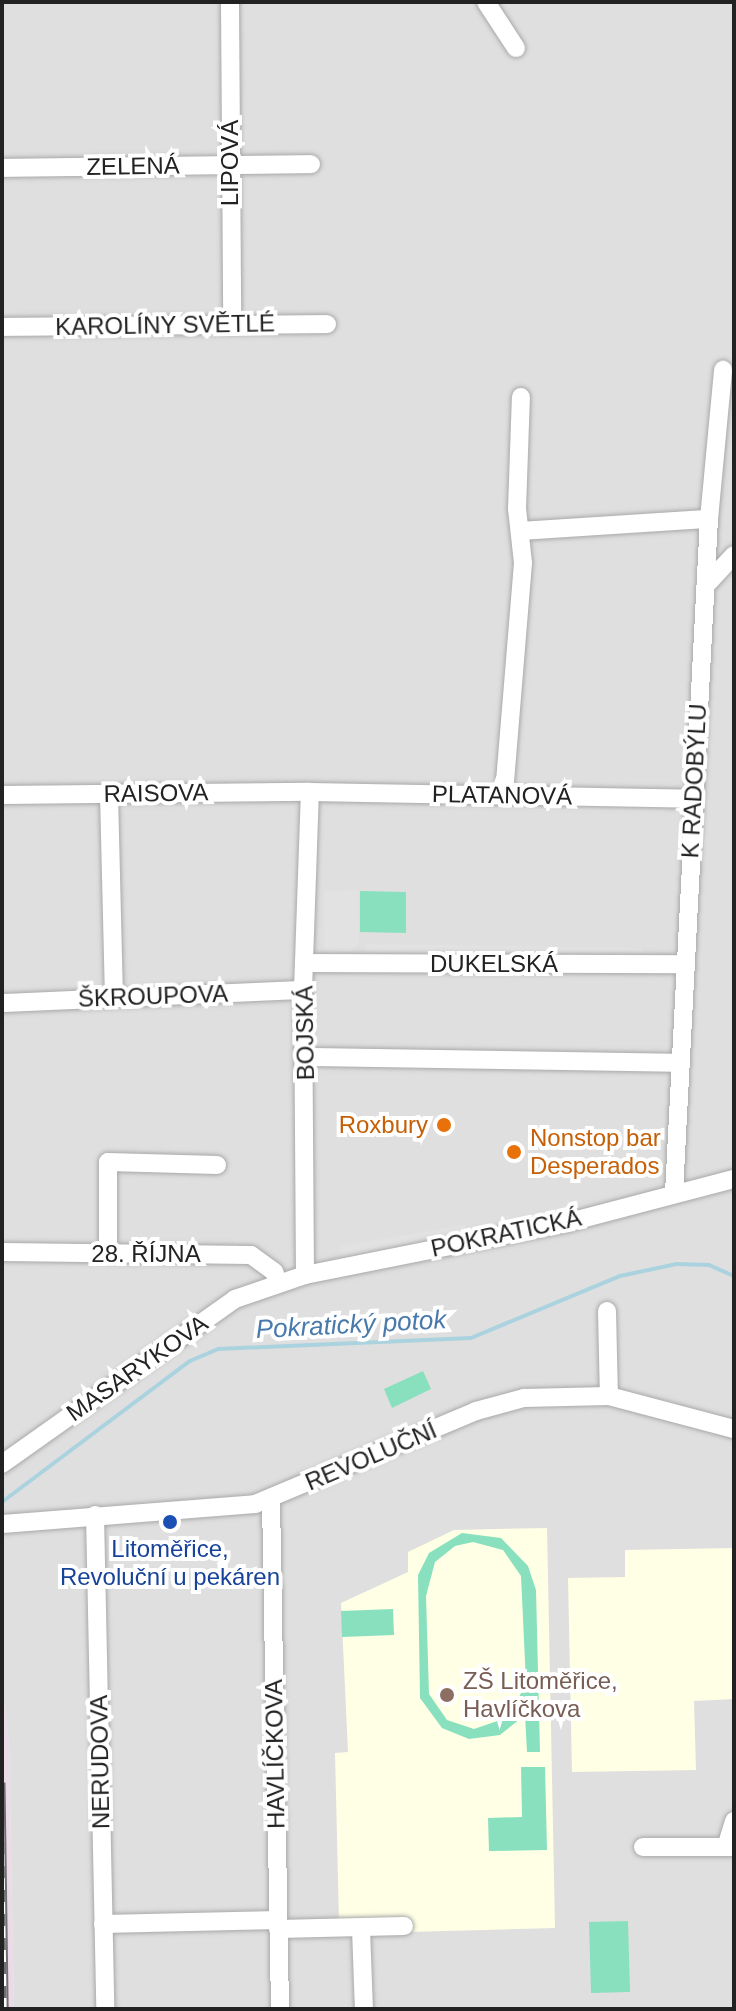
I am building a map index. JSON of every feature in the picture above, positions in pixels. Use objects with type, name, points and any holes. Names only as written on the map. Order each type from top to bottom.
[{"type":"street","name":"LIPOVÁ","points":[[230,2],[232,325]]},
{"type":"street","points":[[486,2],[516,48]]},
{"type":"street","name":"ZELENÁ","points":[[2,168],[311,164]]},
{"type":"street","name":"KAROLÍNY SVĚTLÉ","points":[[2,327],[327,324]]},
{"type":"street","name":"K RADOBÝLU","points":[[674,1193],[683,964],[709,519],[723,370]]},
{"type":"street","points":[[504,794],[523,563],[521,397]]},
{"type":"street","points":[[521,531],[709,519]]},
{"type":"street","points":[[706,585],[734,555]]},
{"type":"street","name":"PLATANOVÁ","points":[[310,792],[693,799]]},
{"type":"street","name":"RAISOVA","points":[[2,795],[310,792]]},
{"type":"street","name":"BOJSKÁ","points":[[305,1275],[306,1057],[303,990],[310,792]]},
{"type":"street","points":[[109,794],[114,998]]},
{"type":"street","name":"DUKELSKÁ","points":[[305,963],[683,964]]},
{"type":"street","name":"ŠKROUPOVA","points":[[2,1003],[303,990]]},
{"type":"street","points":[[306,1057],[681,1063]]},
{"type":"street","points":[[108,1253],[108,1162],[217,1165]]},
{"type":"street","name":"POKRATICKÁ","points":[[278,1282],[566,1223],[734,1179]]},
{"type":"street","name":"28. ŘÍJNA","points":[[2,1252],[251,1255],[274,1272],[278,1282]]},
{"type":"street","name":"MASARYKOVA","points":[[2,1464],[235,1299],[278,1282]]},
{"type":"street","points":[[607,1311],[609,1396]]},
{"type":"street","name":"REVOLUČNÍ","points":[[2,1524],[95,1515],[238,1508],[271,1498],[504,1402],[557,1394],[609,1396],[734,1429]]},
{"type":"street","name":"HAVLÍČKOVA","points":[[271,1498],[280,2009]]},
{"type":"street","name":"NERUDOVA","points":[[95,1515],[105,2009]]},
{"type":"street","points":[[643,1847],[730,1845],[734,1821]]},
{"type":"street","points":[[103,1924],[361,1929],[404,1926]]},
{"type":"street","points":[[361,1929],[364,2009]]},
{"type":"shaded area","points":[[2,2],[734,2],[734,2009],[14,2009],[9,1740],[2,1687]]},
{"type":"shaded area","points":[[442,798],[665,803],[665,813],[442,808]]},
{"type":"shaded area","points":[[358,890],[359,942],[351,952],[324,951],[324,891]]},
{"type":"shaded area","points":[[365,944],[642,948],[642,957],[365,953]]},
{"type":"shaded area","points":[[465,1225],[467,1236],[342,1261],[340,1246]]},
{"type":"shaded area","name":"ZŠ Litoměřice, Havlíčkova","points":[[547,1528],[555,1928],[407,1932],[339,1920],[335,1753],[348,1752],[341,1603],[408,1572],[408,1552],[454,1530]]},
{"type":"shaded area","points":[[734,1548],[734,1699],[694,1701],[696,1770],[572,1772],[568,1578],[625,1577],[625,1550]]},
{"type":"shaded area","points":[[2,1687],[9,1740],[14,2009],[2,2009]]},
{"type":"green space","points":[[360,891],[406,892],[406,933],[360,932]]},
{"type":"green space","points":[[423,1371],[431,1389],[392,1408],[384,1389]]},
{"type":"green space","points":[[462,1533],[501,1538],[528,1566],[536,1590],[540,1752],[527,1752],[525,1715],[500,1735],[469,1739],[442,1728],[420,1698],[418,1575],[429,1553]],"holes":[[[473,1542],[503,1550],[521,1576],[526,1683],[509,1717],[474,1729],[447,1720],[429,1694],[426,1596],[435,1562],[455,1546]]]},
{"type":"green space","points":[[393,1609],[394,1635],[342,1637],[341,1611]]},
{"type":"green space","points":[[521,1767],[545,1767],[547,1850],[489,1851],[488,1818],[522,1817]]},
{"type":"green space","points":[[628,1921],[630,1992],[591,1993],[589,1922]]},
{"type":"waterway","name":"Pokratický potok","points":[[2,1502],[190,1361],[218,1349],[471,1338],[620,1276],[677,1264],[709,1265],[734,1276]]},
{"type":"railway","points":[[2,1782],[5,2009]]},
{"type":"place","name":"Roxbury","points":[[444,1125]]},
{"type":"place","name":"Nonstop bar Desperados","points":[[514,1152]]},
{"type":"place","name":"Litoměřice, Revoluční u pekáren","points":[[170,1522]]},
{"type":"place","name":"ZŠ Litoměřice, Havlíčkova","points":[[447,1695]]}]
